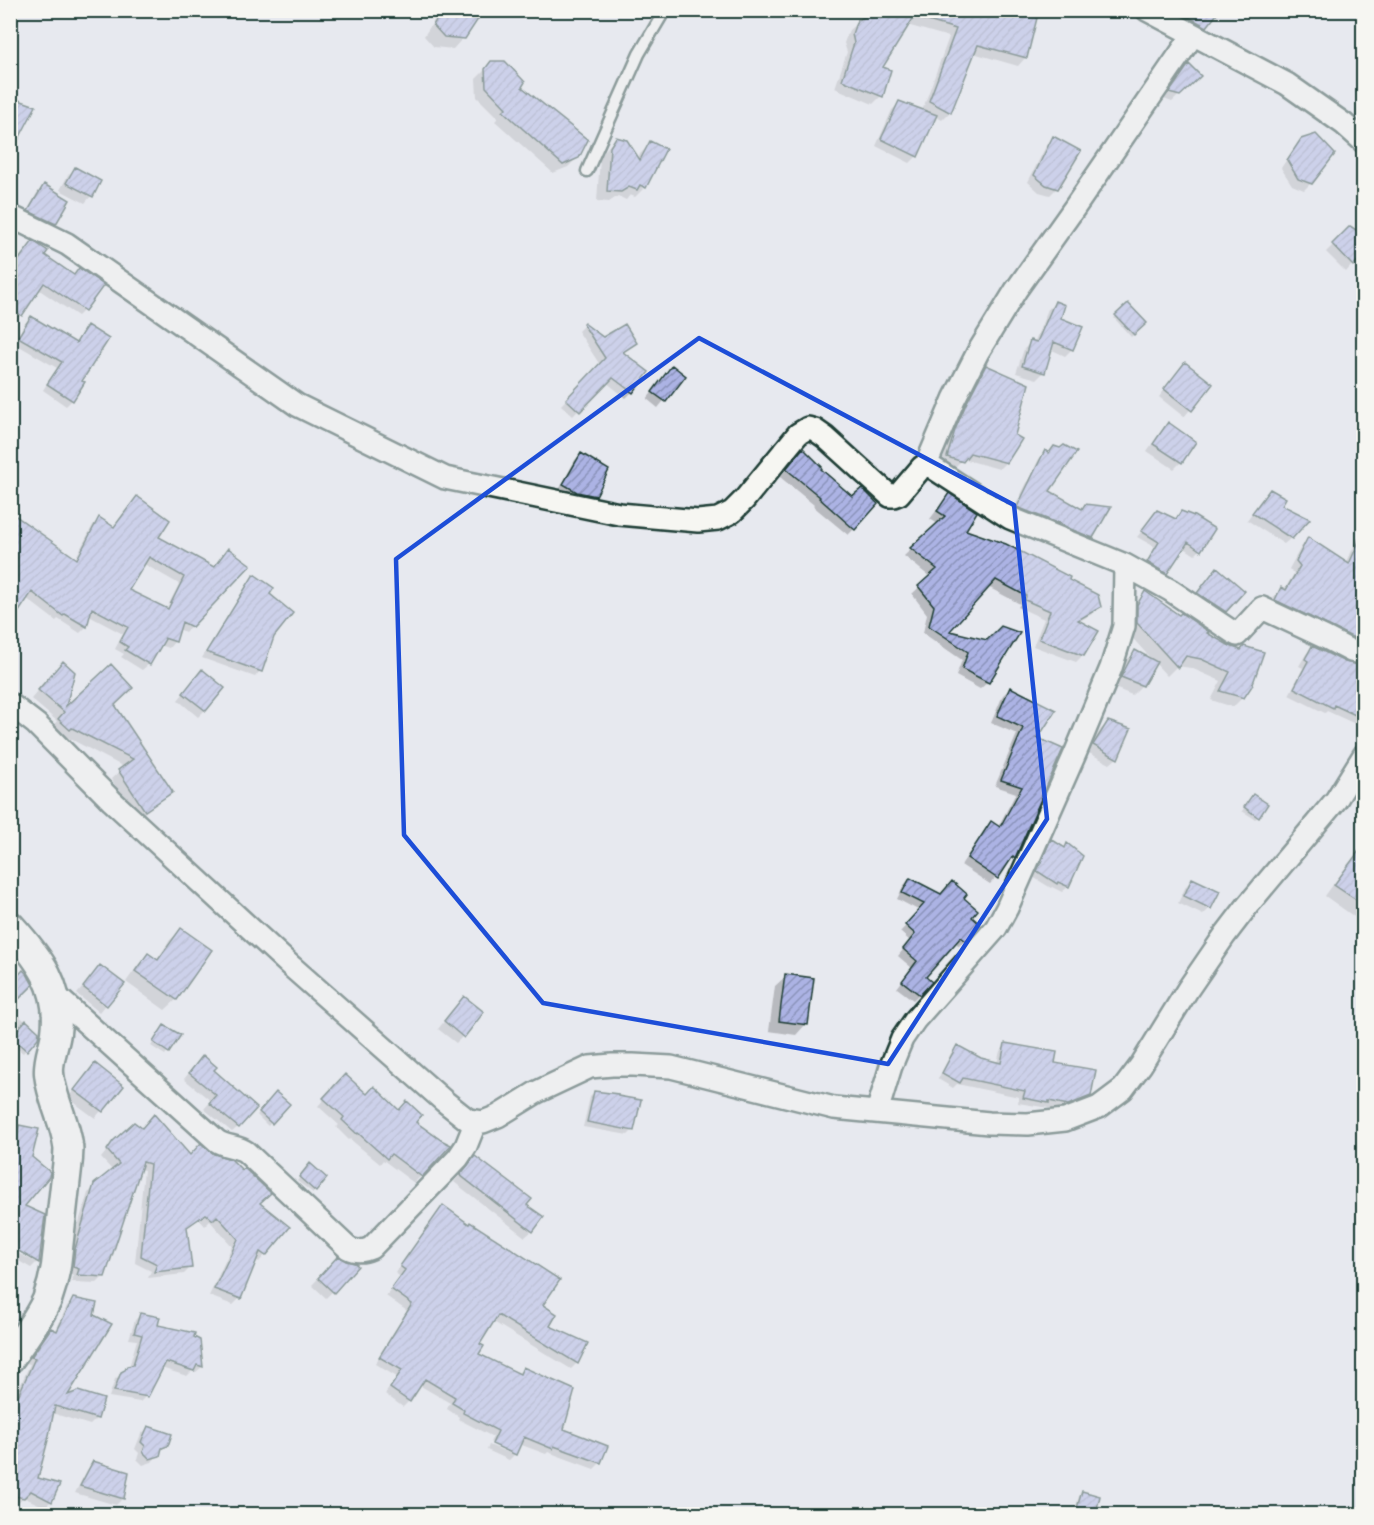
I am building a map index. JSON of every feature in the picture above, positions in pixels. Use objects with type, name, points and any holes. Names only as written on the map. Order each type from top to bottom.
[{"type":"street","points":[[1147,10],[1287,84],[1344,124],[1364,142]]},
{"type":"street","points":[[10,216],[67,244],[297,405],[445,478],[620,514],[698,521],[718,519],[732,512],[744,500],[798,434],[808,428],[825,437],[890,496],[894,496],[899,494],[926,465],[954,399],[978,352],[1016,290],[1193,35]]},
{"type":"street","points":[[926,465],[960,484],[1010,518],[1125,565],[1170,590],[1237,635],[1262,608],[1351,651],[1364,653]]},
{"type":"street","points":[[877,1112],[891,1066],[902,1040],[915,1020],[996,928],[1023,871],[1111,668],[1124,626],[1125,565]]},
{"type":"street","points":[[10,704],[36,724],[112,801],[292,968],[444,1101],[468,1120],[483,1122],[498,1116],[537,1092],[590,1067],[612,1065],[671,1068],[834,1108],[989,1123],[1028,1124],[1065,1120],[1099,1107],[1123,1089],[1225,935],[1248,904],[1336,800],[1364,755]]},
{"type":"street","points":[[10,926],[31,948],[48,975],[53,993],[57,1009],[56,1033],[50,1056],[49,1072],[68,1144],[56,1266],[46,1300],[38,1317],[10,1358]]},
{"type":"street","points":[[53,993],[217,1141],[226,1146],[243,1149],[348,1248],[355,1251],[363,1252],[371,1248],[458,1158],[466,1146],[476,1121]]},
{"type":"lane","points":[[586,171],[639,54],[665,10]]},
{"type":"highlighted area","points":[[699,338],[1014,505],[1047,819],[888,1064],[543,1003],[404,835],[396,559]]},
{"type":"building","points":[[443,10],[484,10],[465,39],[444,37],[433,25]]},
{"type":"building","points":[[889,10],[1039,10],[1027,58],[978,45],[951,113],[929,101],[956,29],[914,17],[883,67],[891,70],[883,97],[842,80],[854,43],[852,34],[857,20],[874,13],[888,16]]},
{"type":"building","points":[[1188,10],[1220,10],[1207,27],[1185,15]]},
{"type":"building","points":[[491,61],[505,61],[525,82],[522,87],[588,140],[579,158],[563,165],[503,111],[506,108],[486,87],[485,69]]},
{"type":"building","points":[[1189,64],[1201,76],[1180,96],[1169,93]]},
{"type":"building","points":[[10,97],[36,106],[10,156]]},
{"type":"building","points":[[899,101],[937,115],[918,157],[881,139]]},
{"type":"building","points":[[1316,134],[1335,154],[1312,184],[1298,179],[1287,160],[1301,139]]},
{"type":"building","points":[[1053,136],[1081,151],[1058,189],[1046,185],[1034,175]]},
{"type":"building","points":[[616,137],[627,140],[640,160],[650,141],[666,149],[646,188],[640,185],[637,190],[629,187],[621,192],[607,191],[610,147]]},
{"type":"building","points":[[75,167],[101,181],[93,197],[66,183]]},
{"type":"building","points":[[44,184],[70,200],[56,224],[28,211]]},
{"type":"building","points":[[1350,226],[1364,235],[1364,254],[1353,266],[1332,244]]},
{"type":"building","points":[[33,241],[48,251],[45,255],[74,275],[79,268],[104,285],[85,311],[44,283],[22,316],[10,308],[10,271]]},
{"type":"building","points":[[1055,301],[1065,305],[1061,318],[1083,327],[1073,350],[1054,342],[1045,373],[1022,366],[1030,340],[1037,342]]},
{"type":"building","points":[[1128,303],[1147,323],[1134,335],[1115,315]]},
{"type":"building","points":[[31,316],[76,343],[87,325],[109,339],[82,381],[85,382],[73,401],[47,384],[62,362],[18,337]]},
{"type":"building","points":[[584,323],[603,337],[625,324],[637,343],[623,352],[649,372],[633,393],[613,378],[580,412],[566,399],[605,358]]},
{"type":"building","points":[[1185,362],[1213,384],[1192,411],[1164,389]]},
{"type":"building","points":[[672,365],[686,376],[666,402],[652,392]]},
{"type":"building","points":[[986,365],[1029,384],[1015,435],[1022,439],[1007,463],[970,453],[963,462],[947,457],[966,404]]},
{"type":"building","points":[[1168,422],[1196,442],[1182,463],[1153,444]]},
{"type":"building","points":[[1064,445],[1077,452],[1050,491],[1082,509],[1085,504],[1111,507],[1093,538],[1017,507],[1045,450],[1049,453],[1054,446],[1060,448]]},
{"type":"building","points":[[803,448],[822,467],[821,469],[852,496],[862,488],[878,504],[855,530],[786,469]]},
{"type":"building","points":[[581,453],[609,470],[596,496],[577,492],[563,484]]},
{"type":"building","points":[[1270,489],[1286,498],[1282,505],[1310,519],[1292,539],[1252,513]]},
{"type":"building","points":[[949,493],[977,512],[966,530],[1006,544],[1070,577],[1069,580],[1098,595],[1101,607],[1078,620],[1099,631],[1084,656],[1039,639],[1050,611],[1025,600],[1026,596],[996,580],[950,631],[987,640],[1001,626],[1020,633],[989,683],[962,669],[968,652],[929,626],[934,606],[918,586],[937,569],[910,548],[945,516],[937,511]]},
{"type":"building","points":[[137,496],[170,520],[159,537],[214,567],[228,548],[251,565],[192,627],[182,622],[176,642],[164,638],[150,665],[125,650],[128,647],[120,642],[128,627],[92,608],[87,627],[65,614],[63,616],[32,592],[10,625],[10,512],[77,559],[99,517],[114,527]],"holes":[[[149,557],[184,577],[168,609],[129,590]]]},
{"type":"building","points":[[1157,510],[1176,519],[1181,511],[1215,529],[1201,551],[1188,542],[1167,574],[1147,562],[1159,542],[1141,531]]},
{"type":"building","points":[[1364,530],[1364,625],[1354,638],[1275,600],[1281,587],[1286,590],[1300,566],[1296,561],[1308,537],[1349,564]]},
{"type":"building","points":[[1217,567],[1245,591],[1226,612],[1197,593]]},
{"type":"building","points":[[254,574],[274,588],[270,594],[293,613],[274,637],[262,672],[206,652]]},
{"type":"building","points":[[1145,591],[1230,646],[1241,650],[1244,646],[1264,652],[1252,686],[1244,698],[1220,691],[1230,672],[1201,659],[1186,656],[1178,668],[1137,623],[1137,605]]},
{"type":"building","points":[[1312,646],[1345,662],[1364,666],[1364,719],[1334,705],[1333,708],[1294,688],[1308,661],[1305,659]]},
{"type":"building","points":[[1135,650],[1157,662],[1143,686],[1121,677]]},
{"type":"building","points":[[63,661],[75,672],[66,706],[111,664],[133,688],[115,705],[173,792],[145,811],[118,770],[133,759],[72,728],[70,730],[58,719],[64,712],[38,690]]},
{"type":"building","points":[[202,669],[225,688],[206,711],[183,693]]},
{"type":"building","points":[[1010,687],[1056,710],[1038,738],[1063,749],[1015,858],[1013,856],[998,879],[967,858],[991,821],[1000,827],[1022,787],[1001,780],[1023,728],[997,716]]},
{"type":"building","points":[[1108,721],[1131,729],[1118,759],[1093,745]]},
{"type":"building","points":[[1253,794],[1268,804],[1259,818],[1244,807]]},
{"type":"building","points":[[1051,839],[1065,848],[1067,843],[1083,856],[1069,887],[1058,882],[1057,884],[1037,871]]},
{"type":"building","points":[[1364,844],[1364,905],[1334,885]]},
{"type":"building","points":[[910,878],[941,894],[952,881],[967,894],[964,898],[978,910],[972,917],[981,925],[966,941],[961,937],[926,977],[932,982],[920,995],[902,981],[917,961],[903,949],[915,934],[905,925],[924,904],[902,893]]},
{"type":"building","points":[[1192,878],[1220,891],[1211,909],[1184,896]]},
{"type":"building","points":[[181,928],[212,950],[177,1000],[135,971],[148,953],[158,960]]},
{"type":"building","points":[[100,965],[125,984],[107,1006],[83,987]]},
{"type":"building","points":[[23,970],[33,985],[10,1008],[10,984]]},
{"type":"building","points":[[785,974],[814,978],[808,1025],[779,1021]]},
{"type":"building","points":[[464,996],[484,1012],[464,1038],[444,1021]]},
{"type":"building","points":[[26,1020],[39,1032],[38,1038],[27,1051],[11,1037]]},
{"type":"building","points":[[164,1025],[181,1035],[169,1053],[153,1042]]},
{"type":"building","points":[[1005,1043],[1057,1052],[1055,1063],[1096,1070],[1091,1096],[1068,1105],[1049,1101],[1049,1103],[1023,1098],[1025,1091],[963,1078],[960,1083],[942,1073],[957,1045],[981,1058],[1001,1063]]},
{"type":"building","points":[[203,1055],[217,1067],[214,1070],[257,1108],[239,1128],[209,1103],[216,1095],[189,1073]]},
{"type":"building","points":[[95,1063],[124,1086],[103,1112],[74,1090]]},
{"type":"building","points":[[345,1074],[367,1094],[374,1086],[399,1110],[407,1101],[422,1115],[416,1122],[451,1145],[422,1177],[391,1154],[387,1159],[342,1120],[344,1117],[323,1098]]},
{"type":"building","points":[[594,1091],[641,1100],[634,1131],[587,1122]]},
{"type":"building","points":[[276,1092],[290,1104],[272,1124],[259,1112]]},
{"type":"building","points":[[154,1114],[190,1155],[201,1143],[214,1154],[231,1159],[242,1170],[244,1168],[271,1193],[260,1203],[290,1227],[266,1256],[260,1252],[241,1299],[214,1289],[238,1239],[217,1216],[213,1220],[206,1214],[187,1227],[192,1268],[154,1272],[157,1264],[141,1256],[150,1164],[143,1162],[105,1277],[77,1275],[79,1269],[73,1267],[75,1249],[94,1184],[119,1164],[107,1150],[113,1141],[134,1122],[142,1128]]},
{"type":"building","points":[[19,1125],[39,1129],[32,1157],[50,1172],[49,1177],[25,1206],[45,1215],[39,1263],[10,1246],[10,1149],[16,1142]]},
{"type":"building","points":[[475,1156],[532,1199],[527,1205],[544,1217],[533,1232],[460,1175]]},
{"type":"building","points":[[310,1163],[327,1178],[316,1192],[299,1177]]},
{"type":"building","points":[[443,1205],[469,1224],[470,1222],[560,1280],[543,1305],[557,1314],[550,1326],[588,1343],[578,1364],[498,1315],[480,1344],[484,1346],[479,1354],[520,1374],[523,1367],[575,1390],[564,1429],[608,1446],[601,1463],[554,1446],[553,1449],[524,1437],[516,1455],[492,1444],[498,1431],[463,1413],[464,1410],[452,1403],[455,1397],[425,1379],[410,1402],[390,1388],[402,1370],[379,1357],[412,1304],[391,1289],[405,1270],[400,1266]]},
{"type":"building","points":[[338,1256],[358,1266],[334,1293],[318,1278]]},
{"type":"building","points":[[73,1298],[97,1303],[94,1315],[112,1324],[68,1395],[78,1391],[104,1399],[98,1419],[55,1406],[38,1478],[60,1484],[52,1502],[31,1491],[24,1498],[10,1495],[10,1414],[35,1358],[31,1357],[51,1328],[57,1331]]},
{"type":"building","points":[[140,1313],[160,1317],[158,1325],[195,1333],[194,1337],[200,1340],[203,1367],[197,1365],[194,1371],[166,1362],[148,1397],[114,1391],[121,1372],[127,1366],[133,1365],[142,1335],[134,1333]]},
{"type":"building","points":[[148,1426],[172,1434],[168,1446],[162,1448],[160,1456],[150,1459],[143,1452],[145,1446],[141,1442]]},
{"type":"building","points":[[93,1461],[129,1472],[124,1499],[80,1486]]},
{"type":"building","points":[[1082,1491],[1100,1496],[1096,1513],[1077,1508]]}]
